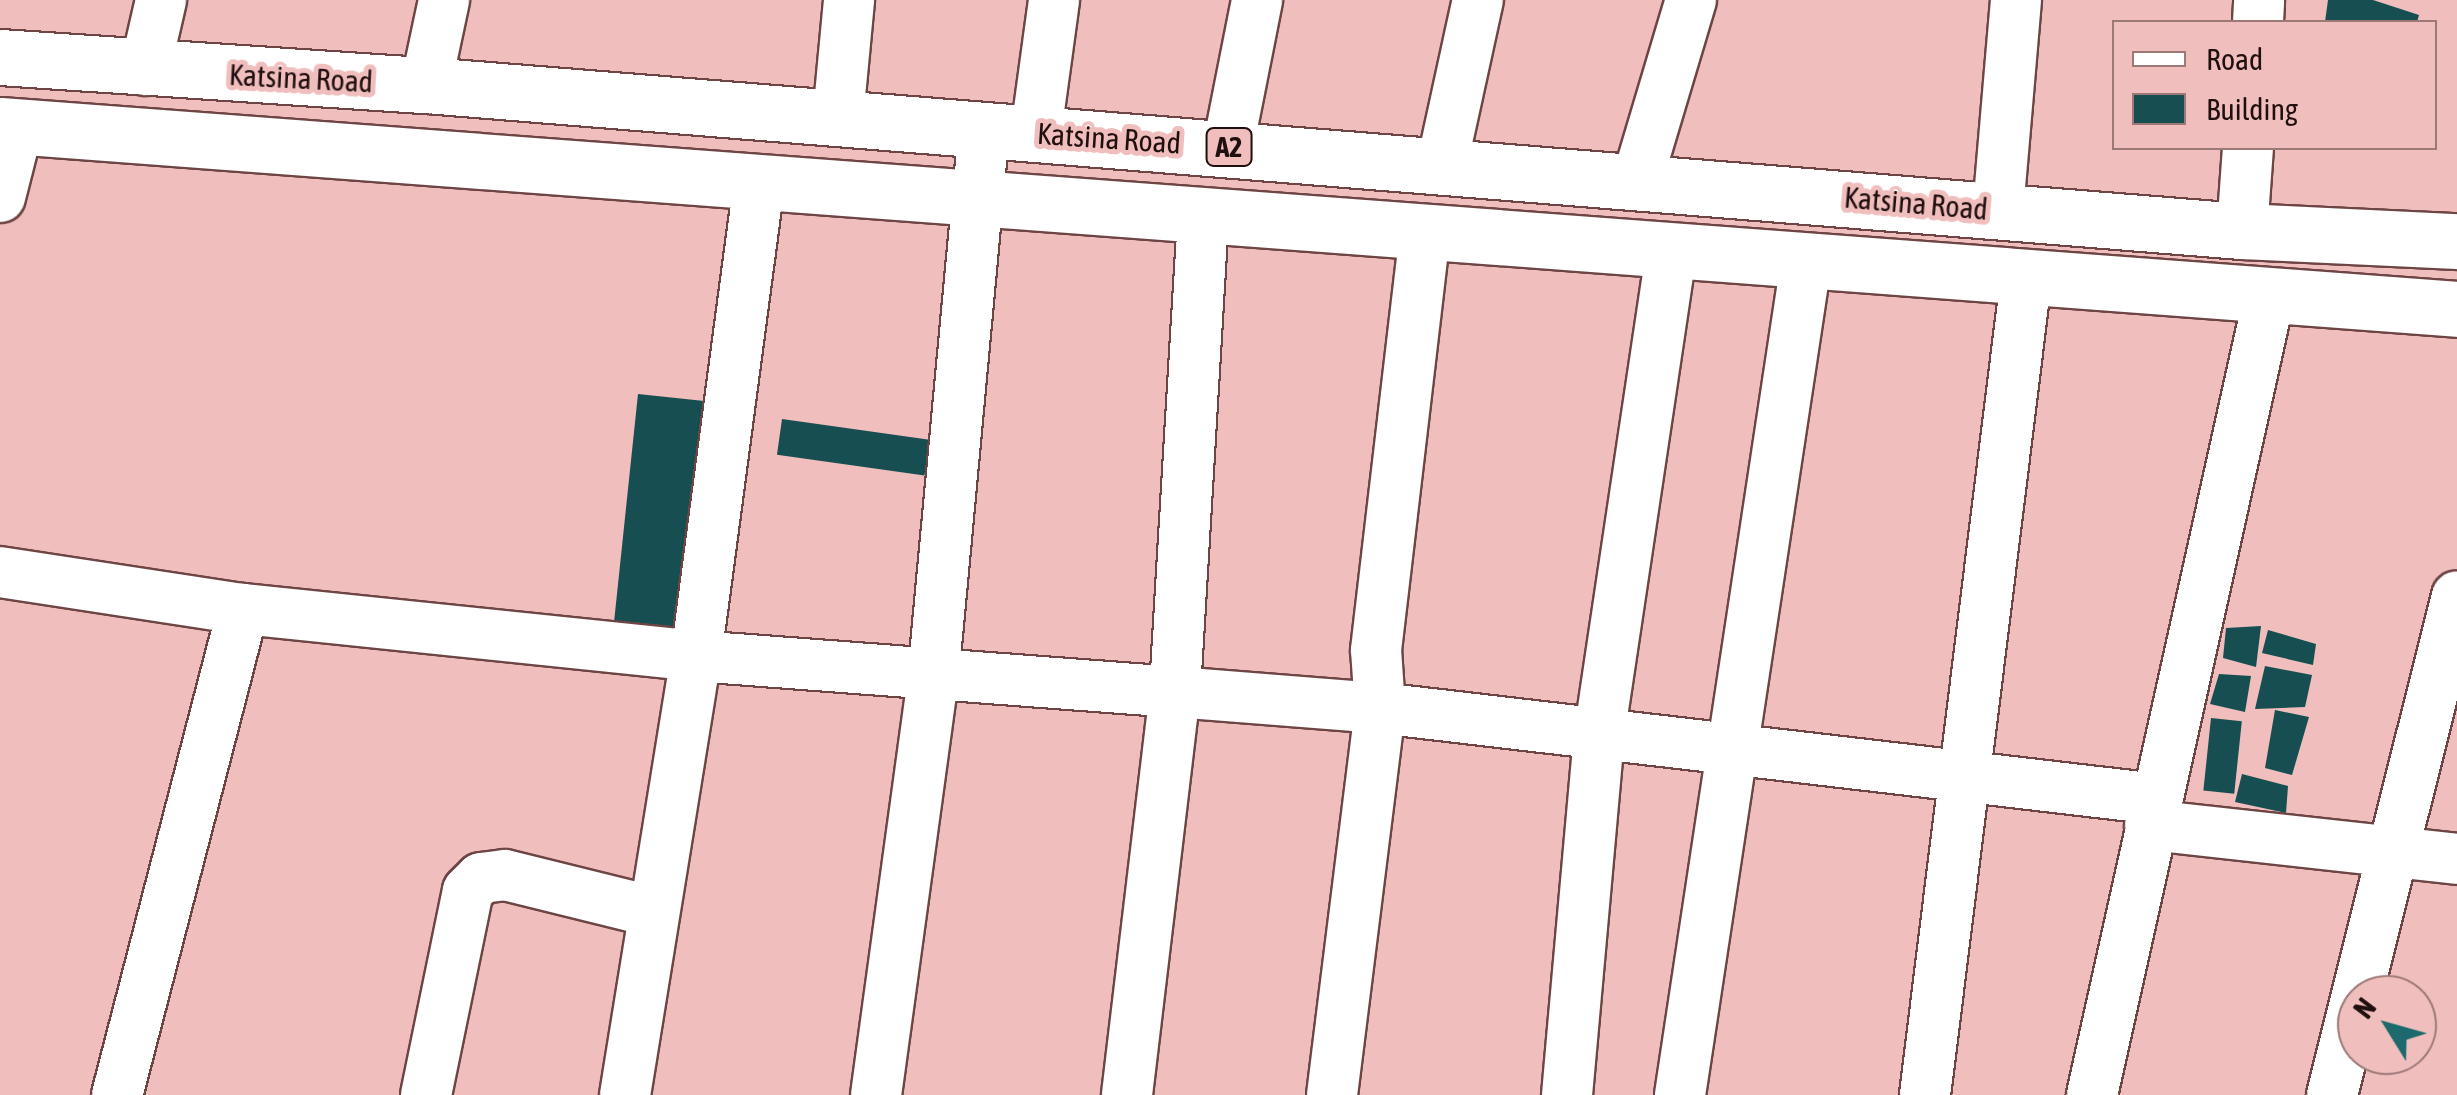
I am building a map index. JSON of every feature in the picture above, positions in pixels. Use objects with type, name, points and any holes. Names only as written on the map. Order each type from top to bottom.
[{"type":"highway","name":"Katsina Road","points":[[0,57],[1010,130],[1442,169],[2242,230],[2456,232]]},
{"type":"highway","points":[[9,126],[979,197],[1670,254],[2457,308]]},
{"type":"street","points":[[145,70],[161,0]]},
{"type":"street","points":[[426,85],[444,0]]},
{"type":"street","points":[[838,117],[849,0]]},
{"type":"street","points":[[876,1095],[933,678],[979,197],[1010,130],[1054,0]]},
{"type":"street","points":[[1228,147],[1257,0]]},
{"type":"street","points":[[1442,169],[1478,0]]},
{"type":"street","points":[[1637,181],[1691,0]]},
{"type":"street","points":[[1998,210],[2016,0]]},
{"type":"street","points":[[0,197],[9,126]]},
{"type":"street","points":[[2242,230],[2248,150]]},
{"type":"street","points":[[626,1095],[652,910],[696,656],[759,182]]},
{"type":"street","points":[[1127,1095],[1175,692],[1204,218]]},
{"type":"street","points":[[1332,1095],[1380,708],[1376,650],[1425,232]]},
{"type":"street","points":[[1567,1095],[1600,736],[1670,254]]},
{"type":"street","points":[[1680,1095],[1806,264]]},
{"type":"street","points":[[1925,1095],[2026,279]]},
{"type":"street","points":[[2092,1095],[2269,297]]},
{"type":"street","points":[[0,572],[243,609],[696,656],[933,678],[1380,708],[1964,775],[2154,812],[2457,859]]},
{"type":"street","points":[[2332,1095],[2457,596]]},
{"type":"street","points":[[117,1095],[243,609]]},
{"type":"street","points":[[426,1095],[468,891],[482,878],[505,875],[652,910]]},
{"type":"building","points":[[2328,0],[2373,0],[2419,15],[2418,20],[2325,20]]},
{"type":"building","points":[[638,394],[707,401],[683,630],[614,623]]},
{"type":"building","points":[[782,419],[930,440],[925,475],[777,455]]},
{"type":"building","points":[[2261,626],[2256,667],[2223,658],[2226,628]]},
{"type":"building","points":[[2268,630],[2316,644],[2313,665],[2262,653]]},
{"type":"building","points":[[2265,666],[2312,675],[2305,707],[2255,709]]},
{"type":"building","points":[[2219,674],[2251,676],[2245,712],[2210,704]]},
{"type":"building","points":[[2275,710],[2309,717],[2292,775],[2265,768]]},
{"type":"building","points":[[2211,718],[2242,721],[2234,794],[2203,791]]},
{"type":"building","points":[[2242,774],[2288,786],[2286,813],[2235,802]]}]
